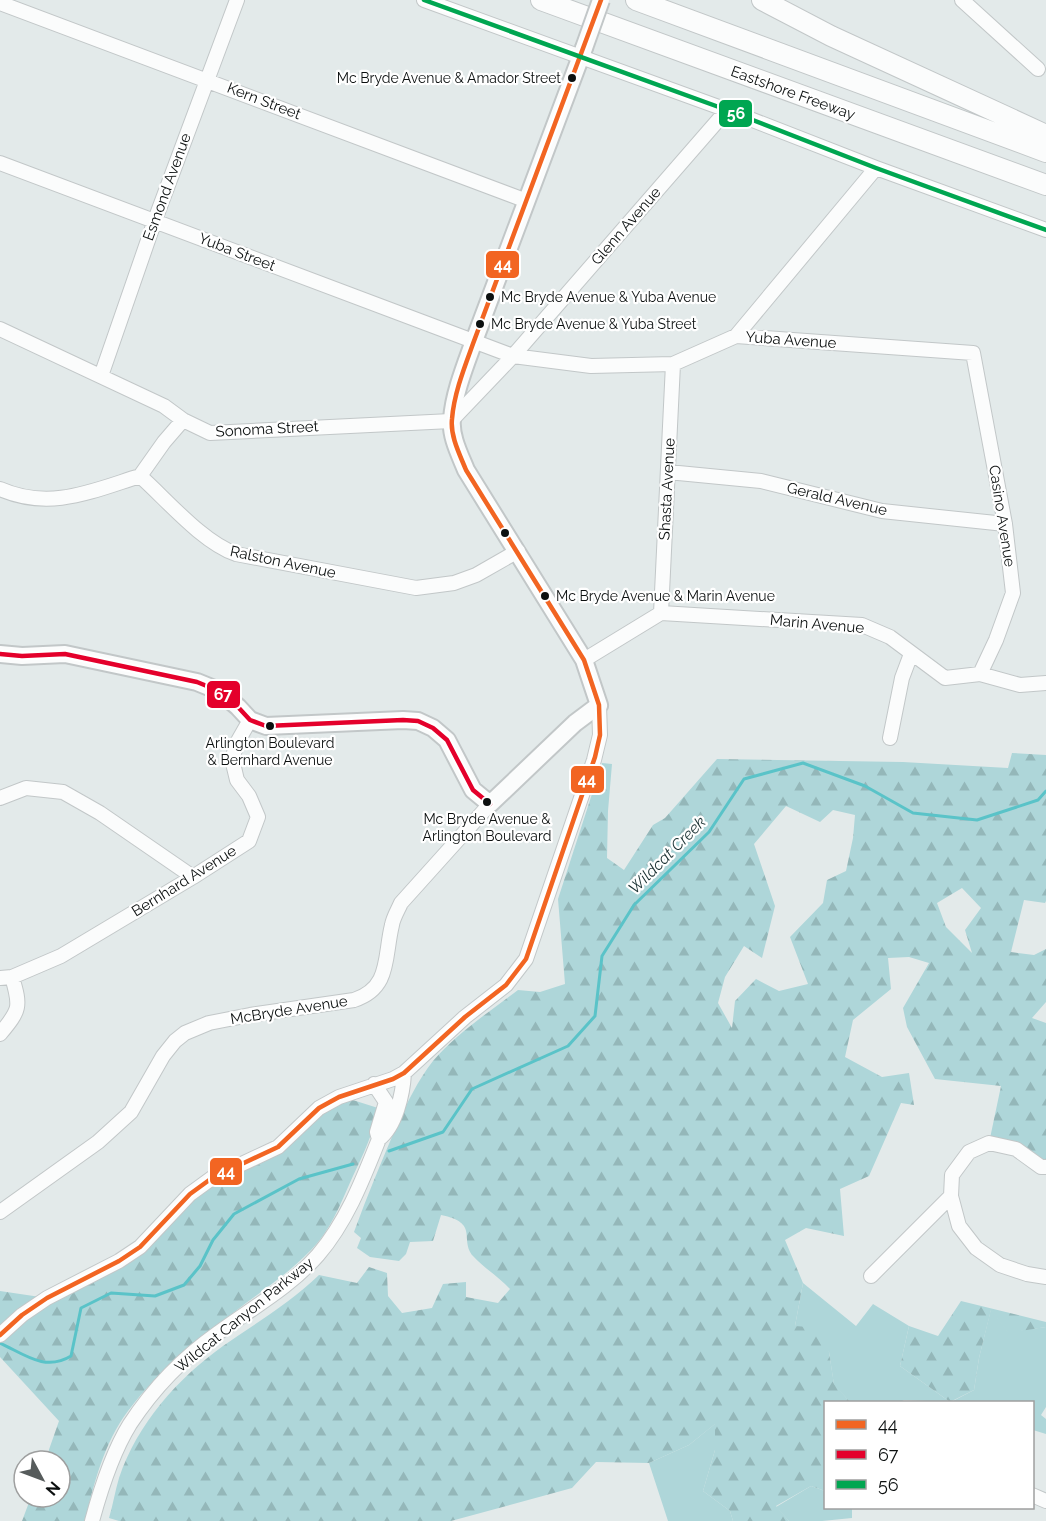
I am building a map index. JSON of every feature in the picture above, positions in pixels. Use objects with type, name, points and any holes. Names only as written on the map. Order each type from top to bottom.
[{"type":"highway","name":"Eastshore Freeway","points":[[540,0],[1046,185]]},
{"type":"highway","points":[[636,0],[1046,152]]},
{"type":"highway","points":[[762,0],[831,36],[1046,135]]},
{"type":"main road","points":[[599,705],[584,660],[466,470],[456,444],[451,421],[460,380],[601,0]]},
{"type":"main road","points":[[0,654],[22,656],[65,654],[197,682],[219,691],[238,706],[250,720],[266,726],[418,721],[433,728],[447,740],[473,790],[490,804]]},
{"type":"main road","name":"McBryde Avenue","points":[[490,804],[574,723],[599,705]]},
{"type":"street","name":"Esmond Avenue","points":[[101,376],[155,220],[237,0]]},
{"type":"street","points":[[424,0],[582,53],[876,168],[1046,230]]},
{"type":"street","points":[[962,0],[1038,69]]},
{"type":"street","name":"Kern Street","points":[[0,3],[527,201]]},
{"type":"street","name":"Glenn Avenue","points":[[451,421],[513,356],[728,110]]},
{"type":"street","name":"Yuba Street","points":[[0,163],[474,341]]},
{"type":"street","points":[[736,336],[876,168]]},
{"type":"street","name":"Sonoma Street","points":[[0,329],[164,406],[183,420],[210,433],[451,421]]},
{"type":"street","name":"Yuba Avenue","points":[[474,341],[513,356],[591,366],[673,364],[736,336],[973,353]]},
{"type":"street","name":"Casino Avenue","points":[[973,353],[1005,524],[1012,593],[996,640],[980,674]]},
{"type":"street","name":"Shasta Avenue","points":[[662,613],[673,364]]},
{"type":"street","points":[[0,489],[26,498],[68,498],[140,476],[183,420]]},
{"type":"street","name":"Gerald Avenue","points":[[668,472],[760,481],[882,511],[1005,524]]},
{"type":"street","name":"Ralston Avenue","points":[[140,476],[208,540],[223,549],[247,556],[416,588],[454,584],[476,575],[518,551]]},
{"type":"street","points":[[584,660],[662,613]]},
{"type":"street","name":"Marin Avenue","points":[[662,613],[862,625],[890,637],[945,678],[980,674],[1020,685],[1046,683]]},
{"type":"street","points":[[890,738],[902,678],[911,654]]},
{"type":"street","points":[[0,1335],[22,1315],[47,1298],[119,1261],[140,1247],[190,1194],[212,1178],[278,1147],[319,1108],[339,1096],[393,1079],[404,1073],[465,1017],[506,985],[526,959],[595,757],[600,735],[599,705]]},
{"type":"street","name":"Bernhard Avenue","points":[[6,977],[61,956],[249,841],[258,817],[249,796],[237,780],[232,759],[238,741],[250,720]]},
{"type":"street","points":[[0,798],[26,788],[63,792],[100,813],[194,876]]},
{"type":"street","name":"McBryde Avenue","points":[[0,1212],[98,1142],[131,1112],[163,1056],[185,1033],[209,1023],[239,1017],[354,1000],[366,996],[376,988],[382,977],[392,922],[401,903],[490,804]]},
{"type":"street","points":[[0,1034],[16,1014],[18,996],[6,977]]},
{"type":"street","name":"Wildcat Canyon Parkway","points":[[92,1521],[116,1453],[129,1425],[148,1400],[175,1369],[194,1352],[283,1287],[317,1256],[341,1224],[379,1139],[377,1132],[392,1104],[402,1098],[404,1073]]},
{"type":"street","points":[[374,1084],[392,1104]]},
{"type":"street","points":[[1046,1167],[1041,1167],[1016,1149],[988,1143],[969,1152],[952,1175],[951,1196],[959,1226],[976,1248],[1000,1265],[1027,1274],[1046,1277]]},
{"type":"street","points":[[871,1276],[951,1196]]},
{"type":"green space","points":[[1012,753],[1046,755],[1046,901],[1045,903],[1024,900],[1011,952],[1034,955],[1046,949],[1046,1002],[1032,1018],[1046,1023],[1046,1167],[989,1143],[1001,1086],[935,1079],[907,1027],[903,1008],[929,963],[909,957],[888,958],[891,989],[853,1020],[845,1057],[882,1077],[909,1073],[914,1105],[901,1103],[869,1176],[840,1189],[844,1236],[806,1228],[785,1240],[803,1283],[795,1326],[821,1328],[829,1352],[834,1384],[849,1401],[824,1401],[824,1491],[811,1486],[776,1506],[789,1521],[733,1521],[730,1511],[703,1491],[715,1450],[715,1424],[689,1445],[649,1463],[596,1462],[572,1488],[451,1521],[119,1521],[109,1518],[119,1478],[127,1458],[148,1421],[161,1404],[206,1359],[285,1304],[319,1275],[357,1283],[369,1267],[387,1273],[388,1296],[402,1313],[432,1308],[443,1284],[466,1282],[466,1297],[498,1303],[510,1289],[473,1256],[469,1250],[465,1227],[453,1218],[441,1215],[433,1241],[410,1242],[406,1254],[399,1261],[370,1257],[357,1248],[361,1238],[354,1232],[401,1117],[433,1061],[463,1032],[518,990],[540,992],[565,984],[558,899],[602,763],[612,764],[607,858],[624,870],[653,825],[665,818],[717,759],[903,762],[1008,768]],"holes":[[[786,806],[820,822],[833,810],[855,815],[846,871],[827,880],[823,903],[790,937],[808,984],[779,991],[756,979],[735,1001],[732,1028],[718,1003],[725,977],[744,946],[762,958],[775,906],[754,844]],[[962,888],[981,908],[965,930],[972,953],[946,927],[937,903]]]},
{"type":"green space","points":[[337,1095],[378,1108],[371,1135],[361,1159],[334,1218],[324,1234],[302,1259],[183,1353],[141,1395],[112,1436],[96,1478],[85,1521],[22,1521],[26,1509],[72,1509],[72,1449],[49,1449],[59,1421],[0,1357],[0,1291],[47,1298],[137,1243],[186,1192],[275,1142]]},
{"type":"green space","points":[[803,1283],[856,1326],[873,1304],[909,1326],[900,1366],[949,1401],[849,1401],[834,1385],[829,1352],[795,1326]]},
{"type":"green space","points":[[961,1301],[1046,1322],[1046,1327],[1008,1333],[991,1310],[974,1390],[952,1401],[949,1401],[900,1366],[909,1326],[938,1336]]},
{"type":"green space","points":[[991,1309],[1008,1332],[1046,1327],[1046,1407],[1041,1415],[1046,1419],[1046,1434],[1034,1430],[1034,1401],[953,1401],[974,1390]]},
{"type":"green space","points":[[716,1423],[715,1450],[703,1491],[730,1511],[733,1521],[668,1521],[649,1463],[689,1445]]},
{"type":"green space","points":[[811,1486],[824,1491],[824,1509],[852,1509],[852,1518],[789,1521],[776,1507]]},
{"type":"waterway","name":"Wildcat Creek","points":[[389,1151],[443,1132],[472,1089],[568,1046],[595,1016],[602,956],[634,905],[709,832],[744,779],[803,763],[865,786],[913,813],[977,820],[1038,800],[1046,791]]},
{"type":"waterway","name":"Wildcat Creek","points":[[0,1343],[43,1362],[52,1362],[71,1356],[81,1308],[111,1293],[155,1296],[184,1285],[200,1266],[213,1240],[234,1214],[299,1179],[353,1164]]},
{"type":"transit line","name":"56","points":[[424,0],[727,110],[876,168],[1046,230]]},
{"type":"transit line","name":"44","points":[[0,1335],[22,1315],[47,1298],[119,1261],[140,1247],[190,1194],[212,1178],[278,1147],[319,1108],[339,1097],[393,1079],[404,1073],[465,1017],[506,985],[526,959],[595,757],[600,735],[599,705],[584,660],[466,470],[454,439],[452,419],[457,389],[467,360],[601,0]]},
{"type":"transit line","name":"67","points":[[0,654],[22,656],[65,654],[197,682],[219,691],[250,720],[266,726],[418,721],[433,728],[447,740],[473,790],[490,804]]},
{"type":"place","name":"Mc Bryde Avenue & Amador Street","points":[[572,78]]},
{"type":"place","name":"Mc Bryde Avenue & Yuba Avenue","points":[[490,297]]},
{"type":"place","name":"Mc Bryde Avenue & Yuba Street","points":[[480,324]]},
{"type":"place","name":"Mc Bryde Avenue & Marin Avenue","points":[[545,596]]},
{"type":"place","name":"Arlington Boulevard & Bernhard Avenue","points":[[270,726]]},
{"type":"place","name":"Mc Bryde Avenue & Arlington Boulevard","points":[[487,802]]}]
